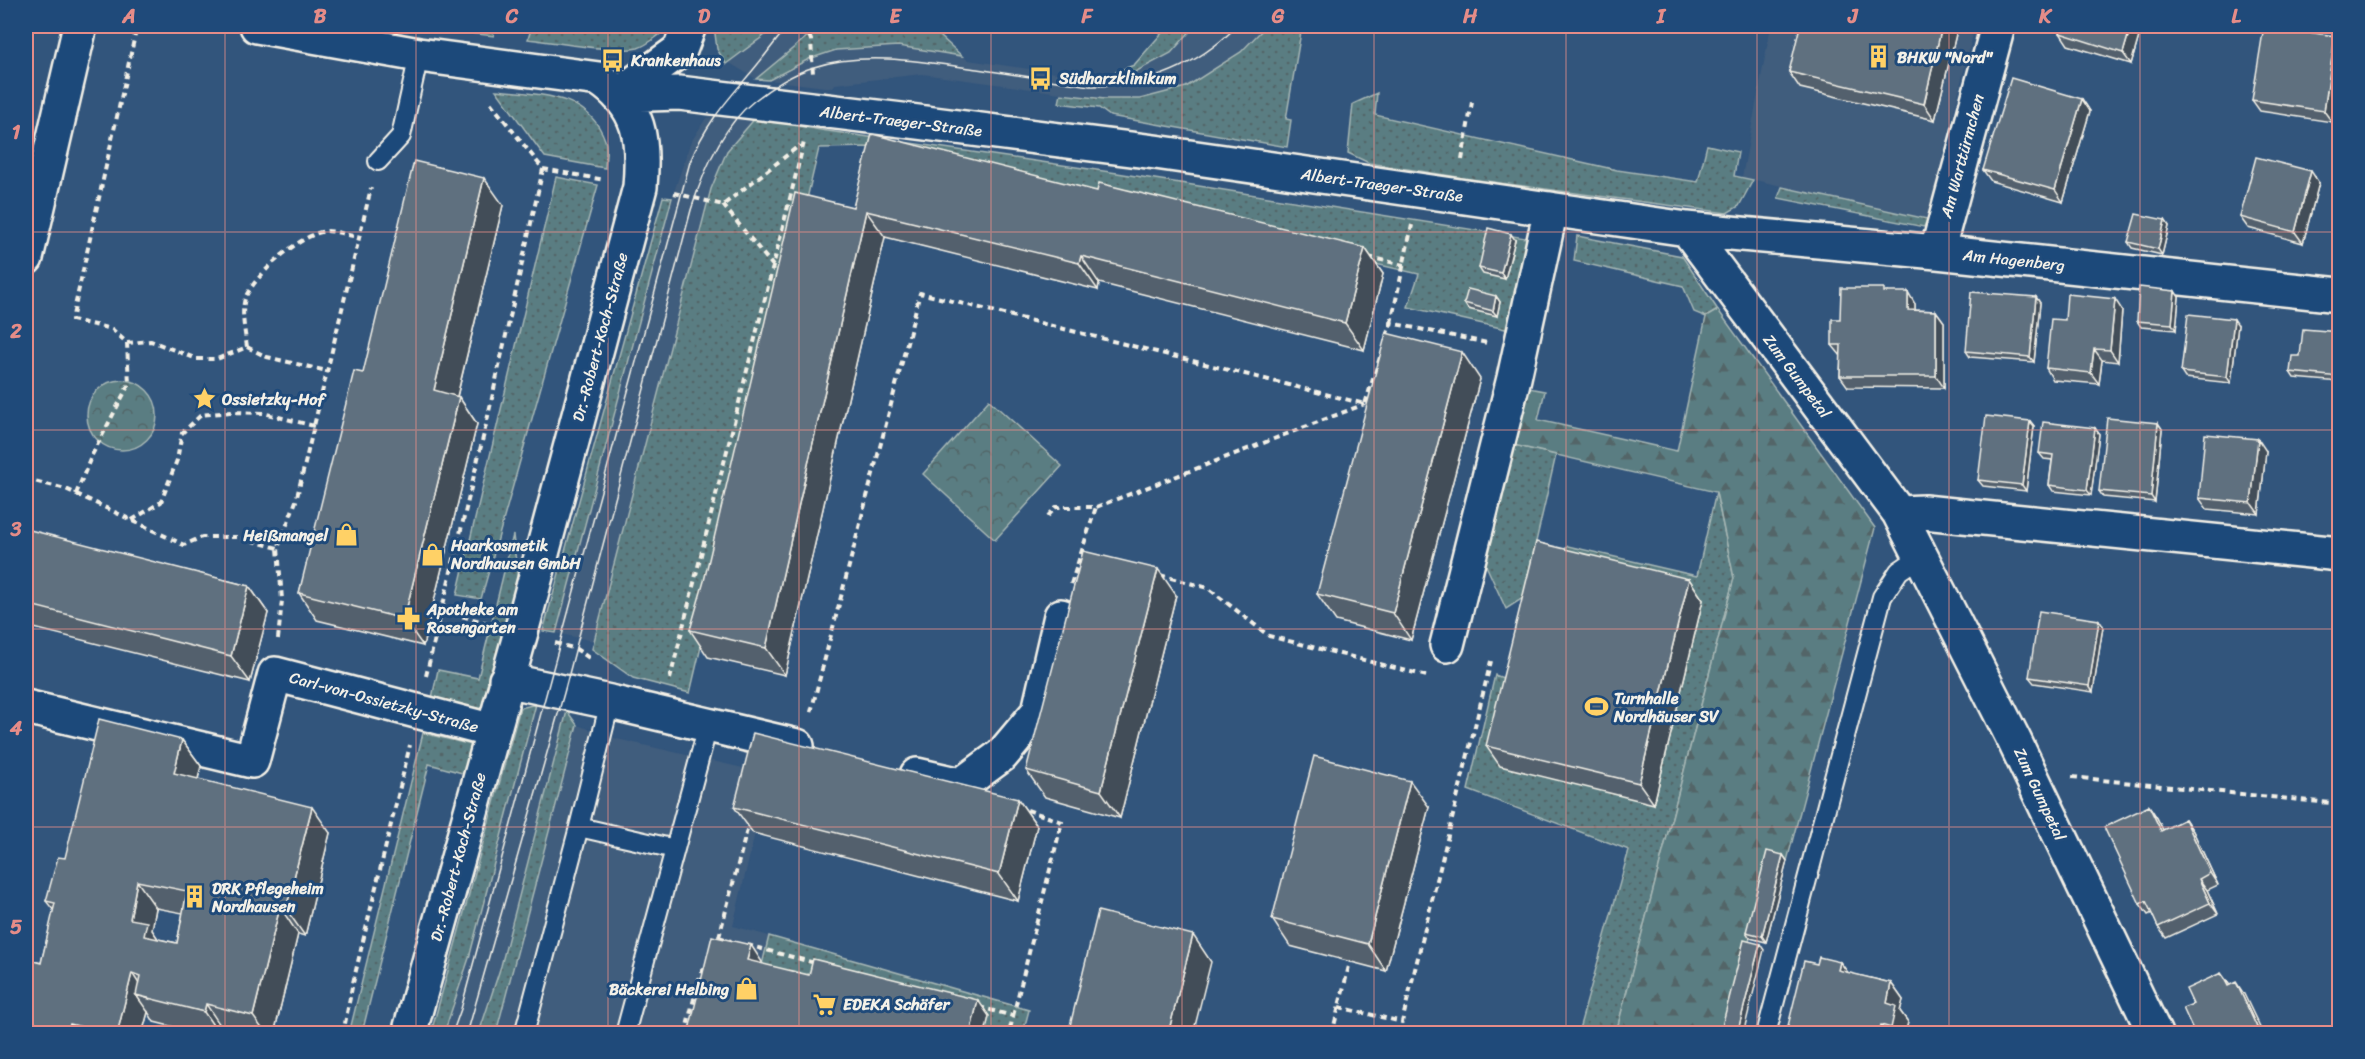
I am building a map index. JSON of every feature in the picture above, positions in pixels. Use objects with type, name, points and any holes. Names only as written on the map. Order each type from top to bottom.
[{"type":"street","points":[[26,258],[80,26]]},
{"type":"street","points":[[257,26],[419,55],[599,79],[618,94],[680,50],[689,26]]},
{"type":"street","name":"Am Warttürmchen","points":[[1936,252],[1998,26]]},
{"type":"street","name":"Albert-Traeger-Straße","points":[[618,94],[679,93],[1155,152],[1687,229]]},
{"type":"street","name":"Dr.-Robert-Koch-Straße","points":[[409,1034],[521,632],[640,187],[641,136],[631,112],[618,94]]},
{"type":"street","points":[[1447,645],[1520,350],[1551,209]]},
{"type":"street","name":"Am Hagenberg","points":[[1687,229],[2338,289]]},
{"type":"street","name":"Zum Gumpetal","points":[[1687,229],[1899,513],[2029,772],[2155,1034]]},
{"type":"street","points":[[1899,513],[1924,512],[2340,554]]},
{"type":"street","points":[[884,767],[961,785],[1002,755],[1039,711],[1061,616]]},
{"type":"street","name":"Carl-von-Ossietzky-Straße","points":[[26,707],[252,761],[274,674],[493,731]]},
{"type":"street","points":[[506,680],[610,702],[811,750]]},
{"type":"lane","points":[[378,161],[400,136],[419,55]]},
{"type":"lane","points":[[1766,1034],[1882,597],[1899,571],[1921,556]]},
{"type":"lane","points":[[524,1034],[610,702]]},
{"type":"lane","points":[[625,1034],[708,726]]},
{"type":"lane","points":[[579,827],[675,849]]},
{"type":"path","points":[[76,494],[129,384],[127,343],[112,329],[72,320],[137,26]]},
{"type":"path","points":[[661,715],[804,142],[813,67],[811,40],[805,26]]},
{"type":"path","points":[[496,64],[487,99],[543,169],[723,205],[773,266]]},
{"type":"path","points":[[1456,196],[1472,102]]},
{"type":"path","points":[[723,205],[804,142]]},
{"type":"path","points":[[274,674],[282,600],[278,548],[296,501],[378,161]]},
{"type":"path","points":[[343,1034],[351,987],[486,425],[543,169]]},
{"type":"path","points":[[1384,343],[1404,266],[1414,215]]},
{"type":"path","points":[[247,347],[244,314],[246,297],[262,276],[295,243],[327,231],[359,237]]},
{"type":"path","points":[[1357,254],[1404,266]]},
{"type":"path","points":[[811,750],[920,293],[1365,404]]},
{"type":"path","points":[[1390,323],[1520,350]]},
{"type":"path","points":[[127,343],[151,341],[197,359],[217,359],[247,347],[267,357],[327,370]]},
{"type":"path","points":[[1365,404],[1381,353]]},
{"type":"path","points":[[1048,516],[1056,507],[1096,507],[1365,404]]},
{"type":"path","points":[[131,520],[161,502],[177,459],[182,433],[201,414],[263,413],[314,426]]},
{"type":"path","points":[[26,479],[76,494],[184,545],[202,537],[237,537],[278,548]]},
{"type":"path","points":[[1078,562],[1096,507]]},
{"type":"path","points":[[1152,573],[1208,588],[1269,636],[1437,678],[1447,645]]},
{"type":"path","points":[[1072,584],[1081,580]]},
{"type":"path","points":[[1339,1007],[1402,1022],[1492,657]]},
{"type":"path","points":[[2029,772],[2340,804]]},
{"type":"path","points":[[1009,1034],[1062,822],[1017,806]]},
{"type":"path","points":[[714,948],[719,937],[749,821]]},
{"type":"path","points":[[719,937],[821,965]]},
{"type":"path","points":[[686,1034],[699,979],[709,958]]},
{"type":"path","points":[[1332,1034],[1350,962]]},
{"type":"path","points":[[699,979],[707,980]]},
{"type":"path","points":[[968,1004],[1013,1016]]},
{"type":"shaded area","points":[[777,26],[820,26],[756,79],[728,62]]},
{"type":"shaded area","points":[[1195,26],[1266,26],[1241,52],[1186,87],[1140,99],[1105,99],[922,74],[835,84],[833,88],[769,80],[809,59],[836,50],[898,46],[962,56],[968,60],[1097,79],[1135,72],[1171,53]]},
{"type":"shaded area","points":[[1771,26],[1975,26],[1927,219],[1742,177]]},
{"type":"shaded area","points":[[732,113],[757,116],[727,151],[711,189],[594,641],[556,633],[672,198],[690,144],[706,118]]},
{"type":"shaded area","points":[[536,704],[567,711],[501,966],[479,1033],[444,1034],[469,958]]},
{"type":"shaded area","points":[[577,725],[617,739],[769,774],[733,926],[769,936],[762,961],[985,1034],[493,1034]]},
{"type":"green space","points":[[409,26],[492,26],[494,36]]},
{"type":"green space","points":[[532,26],[668,26],[646,44],[628,49],[528,39]]},
{"type":"green space","points":[[714,26],[777,26],[726,64],[717,49]]},
{"type":"green space","points":[[820,26],[929,26],[962,56],[898,46],[836,50],[809,59],[769,80],[756,79]]},
{"type":"green space","points":[[1168,26],[1195,26],[1171,53],[1135,72],[1097,79],[1134,65]]},
{"type":"green space","points":[[1266,26],[1302,26],[1286,119],[1291,120],[1287,147],[1110,116],[1099,108],[1059,103],[1061,94],[1105,99],[1140,99],[1186,87],[1241,52]]},
{"type":"green space","points":[[496,90],[560,99],[574,104],[587,113],[597,124],[606,143],[605,168],[545,157]]},
{"type":"green space","points":[[1377,93],[1375,115],[1617,170],[1698,182],[1707,145],[1738,152],[1734,176],[1753,180],[1739,206],[1727,213],[1470,179],[1369,163],[1348,153],[1353,104]]},
{"type":"green space","points":[[757,116],[790,120],[798,126],[821,130],[1117,173],[1532,239],[1510,330],[1408,307],[1419,274],[870,147],[819,148],[690,693],[633,678],[592,649],[711,189],[727,151]]},
{"type":"green space","points":[[556,177],[598,185],[481,599],[457,595]]},
{"type":"green space","points":[[1782,187],[1927,219],[1924,227],[1778,198]]},
{"type":"green space","points":[[663,197],[672,198],[556,633],[543,631]]},
{"type":"green space","points":[[1577,236],[1682,256],[1718,310],[1706,317],[1694,312],[1683,286],[1574,261]]},
{"type":"green space","points":[[1718,310],[1875,528],[1787,861],[1771,858],[1725,1033],[1616,1033],[1734,578],[1716,492],[1514,445],[1529,388],[1545,391],[1538,420],[1677,451],[1706,317]]},
{"type":"green space","points":[[115,380],[129,380],[142,386],[151,395],[157,408],[155,428],[147,440],[129,450],[115,450],[102,444],[93,435],[87,422],[87,408],[93,395],[102,386]]},
{"type":"green space","points":[[989,400],[1062,466],[995,540],[923,474]]},
{"type":"green space","points":[[1514,445],[1556,455],[1523,598],[1506,609],[1484,561]]},
{"type":"green space","points":[[1716,492],[1734,578],[1616,1033],[1578,1033],[1629,850],[1468,790],[1495,675],[1503,678],[1550,562],[1568,546],[1697,576]]},
{"type":"green space","points":[[513,535],[518,582],[481,709],[432,698],[438,670],[478,678]]},
{"type":"green space","points":[[536,704],[469,958],[444,1033],[431,1033],[520,708]]},
{"type":"green space","points":[[567,711],[577,725],[496,1033],[479,1033],[501,966]]},
{"type":"green space","points":[[423,733],[472,745],[466,774],[429,764],[362,1033],[349,1034]]},
{"type":"green space","points":[[769,936],[1029,1010],[1023,1033],[985,1033],[989,1016],[759,977]]},
{"type":"building","name":"BHKW \"Nord\"","points":[[1800,26],[1942,26],[1924,104],[1789,72]]},
{"type":"building","points":[[2062,26],[2131,26],[2123,53],[2060,33]]},
{"type":"building","points":[[2264,26],[2335,36],[2324,111],[2252,100]]},
{"type":"building","points":[[2011,78],[2082,99],[2055,190],[1983,170]]},
{"type":"building","points":[[872,134],[1097,191],[1099,183],[1365,248],[1345,323],[1081,256],[1079,263],[866,211],[766,648],[690,630],[704,581],[795,193],[853,207]]},
{"type":"building","points":[[2256,157],[2311,171],[2295,232],[2240,217]]},
{"type":"building","points":[[414,161],[484,178],[434,390],[459,397],[404,619],[299,593],[354,371],[363,373]]},
{"type":"building","points":[[2136,214],[2165,220],[2158,249],[2128,242]]},
{"type":"building","points":[[1488,228],[1511,234],[1501,273],[1479,268]]},
{"type":"building","points":[[2139,287],[2175,291],[2172,324],[2137,321]]},
{"type":"building","points":[[1841,288],[1884,288],[1884,292],[1908,292],[1908,310],[1936,311],[1936,376],[1840,376],[1841,345],[1832,345],[1832,319],[1840,319]]},
{"type":"building","points":[[1468,289],[1496,296],[1493,311],[1464,303]]},
{"type":"building","points":[[1971,292],[2036,297],[2030,357],[1966,351]]},
{"type":"building","points":[[2067,294],[2115,299],[2110,350],[2094,349],[2091,373],[2046,368],[2051,319],[2065,320]]},
{"type":"building","points":[[2188,314],[2234,319],[2227,377],[2181,372]]},
{"type":"building","points":[[2303,329],[2340,332],[2340,377],[2290,372],[2292,356],[2300,356]]},
{"type":"building","points":[[1386,333],[1462,352],[1393,613],[1317,594]]},
{"type":"building","points":[[1986,416],[2030,421],[2022,485],[1978,480]]},
{"type":"building","points":[[2107,418],[2158,423],[2151,496],[2099,491]]},
{"type":"building","points":[[2043,422],[2095,428],[2087,490],[2049,485],[2053,455],[2039,453]]},
{"type":"building","points":[[2205,434],[2258,439],[2251,503],[2199,498]]},
{"type":"building","points":[[26,529],[249,586],[231,656],[26,604]]},
{"type":"building","name":"Turnhalle Nordhäuser SV","points":[[1536,542],[1689,579],[1639,783],[1486,746]]},
{"type":"building","points":[[1083,551],[1158,569],[1101,791],[1026,770]]},
{"type":"building","points":[[2039,611],[2099,620],[2089,686],[2029,677]]},
{"type":"building","name":"DRK Pflegeheim Nordhausen","points":[[99,719],[182,740],[174,773],[312,807],[286,909],[280,907],[253,1016],[206,1004],[204,1012],[136,995],[140,976],[132,973],[117,1034],[70,1024],[68,1031],[26,1020],[26,959],[41,963],[55,903],[46,901],[58,857],[65,858]],"holes":[[[137,881],[187,891],[177,943],[144,936],[147,922],[130,919]]]},
{"type":"building","points":[[753,733],[1018,799],[999,874],[734,807]]},
{"type":"building","points":[[1314,756],[1410,781],[1368,944],[1272,919]]},
{"type":"building","points":[[2149,806],[2161,831],[2185,819],[2210,873],[2199,879],[2210,903],[2158,927],[2146,901],[2140,904],[2104,827]]},
{"type":"building","points":[[1767,851],[1783,855],[1762,936],[1746,932]]},
{"type":"building","points":[[1098,911],[1193,935],[1168,1034],[1068,1034]]},
{"type":"building","name":"EDEKA Schäfer","points":[[712,936],[751,945],[747,960],[809,975],[813,959],[978,1000],[970,1034],[688,1034]]},
{"type":"building","points":[[1744,940],[1760,944],[1737,1034],[1720,1034]]},
{"type":"building","points":[[1819,957],[1840,962],[1838,970],[1891,983],[1887,1003],[1896,1006],[1891,1028],[1881,1025],[1879,1034],[1786,1034],[1804,961],[1817,964]]},
{"type":"building","points":[[2221,973],[2228,986],[2236,982],[2260,1034],[2195,1034],[2183,1008],[2193,1004],[2186,989]]},
{"type":"tram line","points":[[452,1034],[461,1009],[690,162],[717,113],[788,26]]},
{"type":"tram line","points":[[467,1034],[564,693],[691,210],[708,165],[732,123],[754,101],[783,81],[798,73],[833,62],[895,59],[1090,86],[1111,85],[1151,78],[1188,63],[1222,40],[1237,26]]},
{"type":"place","name":"BHKW \"Nord\"","points":[[1879,57]]},
{"type":"place","name":"Krankenhaus","points":[[613,60]]},
{"type":"place","name":"Südharzklinikum","points":[[1041,78]]},
{"type":"place","name":"Ossietzky-Hof","points":[[204,399]]},
{"type":"place","name":"Heißmangel","points":[[346,535]]},
{"type":"place","name":"Haarkosmetik Nordhausen GmbH","points":[[433,554]]},
{"type":"place","name":"Apotheke am Rosengarten","points":[[409,618]]},
{"type":"place","name":"Turnhalle Nordhäuser SV","points":[[1596,707]]},
{"type":"place","name":"DRK Pflegeheim Nordhausen","points":[[194,897]]},
{"type":"place","name":"Bäckerei Helbing","points":[[747,989]]},
{"type":"place","name":"EDEKA Schäfer","points":[[825,1004]]}]
